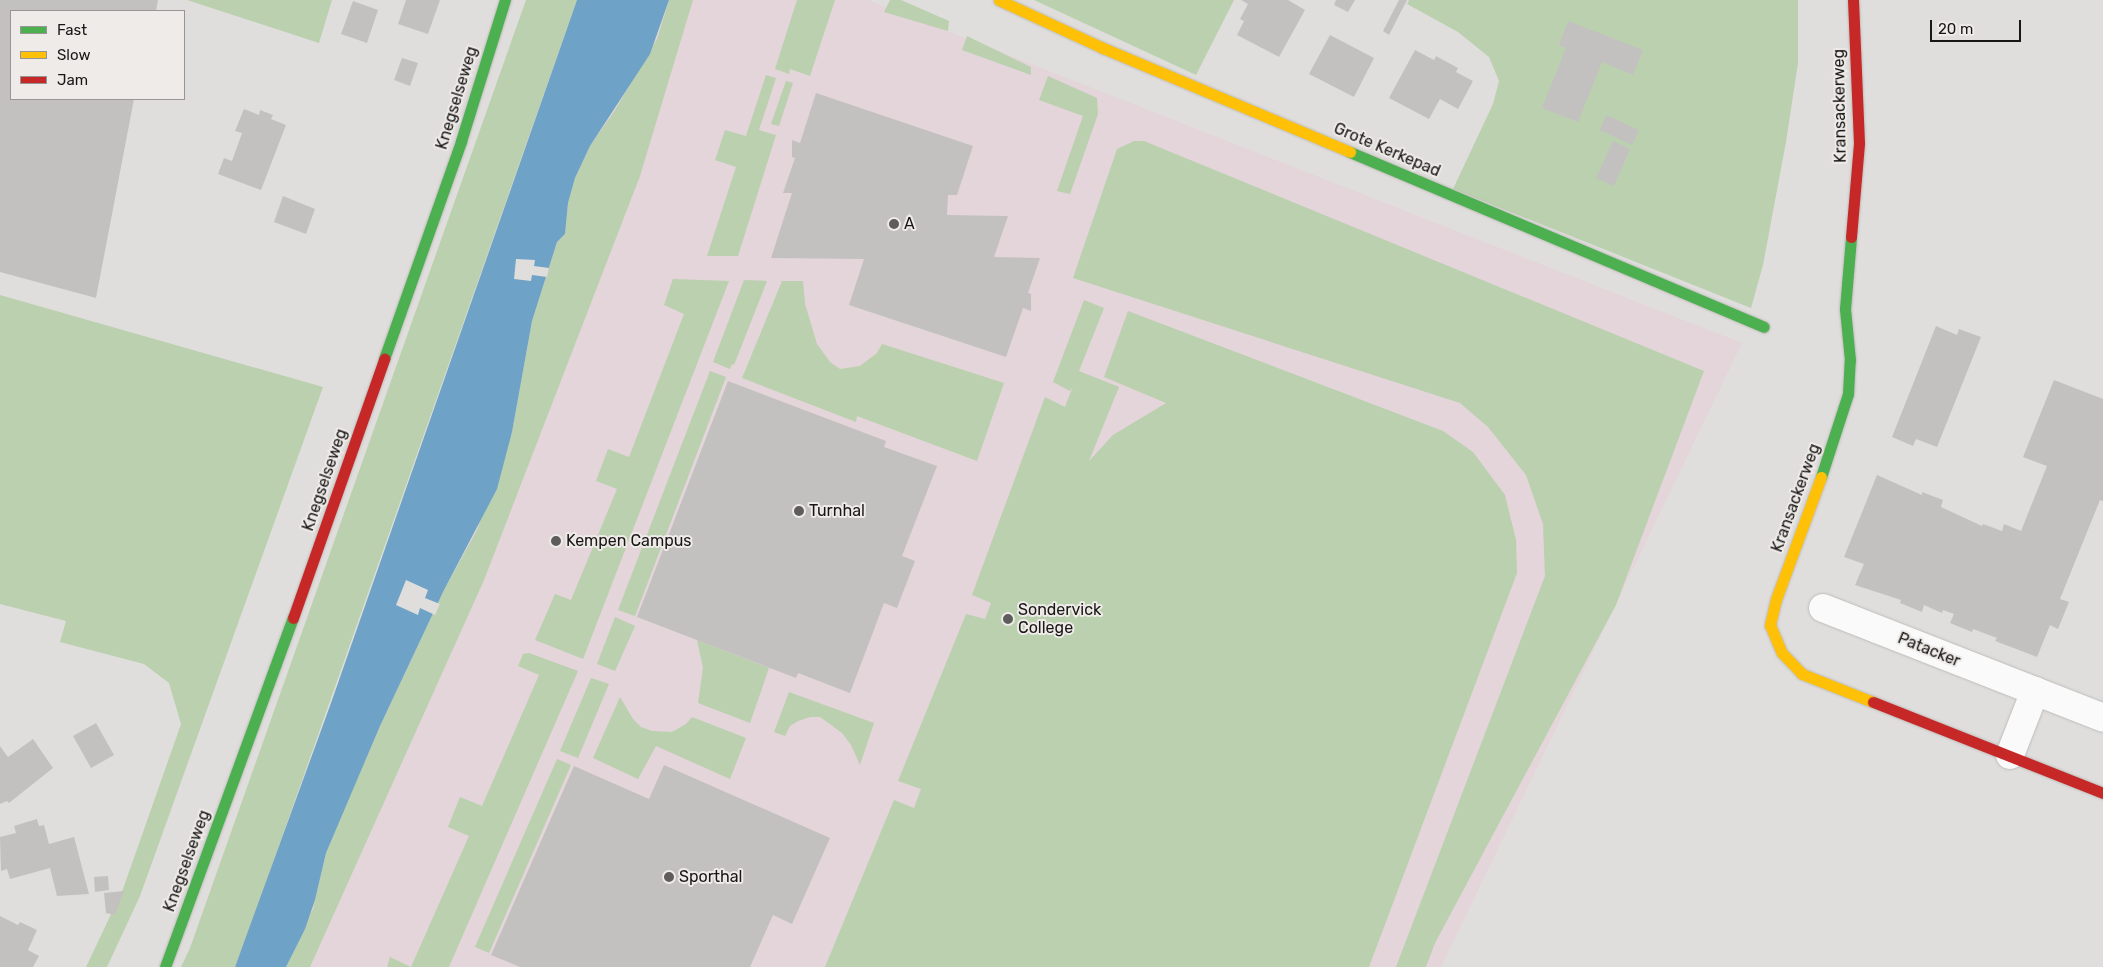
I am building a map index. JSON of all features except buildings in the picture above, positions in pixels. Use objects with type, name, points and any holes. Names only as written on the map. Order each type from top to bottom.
[{"type":"street","name":"Knegselseweg","points":[[165,967],[271,680],[455,160],[505,0]]},
{"type":"street","name":"Grote Kerkepad","points":[[999,0],[1121,56],[1764,326]]},
{"type":"street","name":"Kransackerweg","points":[[1853,0],[1859,143],[1845,309],[1850,360],[1848,394],[1835,438],[1776,598],[1770,625],[1782,653],[1802,674],[2103,793]]},
{"type":"street","name":"Patacker","points":[[1823,608],[2103,718]]},
{"type":"street","points":[[2010,755],[2035,692]]},
{"type":"shaded area","name":"Sondervick College","points":[[642,0],[868,0],[1742,343],[1441,967],[265,967]]},
{"type":"green space","points":[[187,0],[332,0],[319,43]]},
{"type":"green space","points":[[526,0],[577,0],[249,931],[235,967],[181,967],[190,948]]},
{"type":"green space","points":[[669,0],[693,0],[640,176],[484,580],[310,967],[286,967],[313,909],[326,853],[380,726],[444,590],[477,530],[512,432],[532,321],[557,242],[565,234],[568,203],[575,178],[590,146],[615,110],[657,39]]},
{"type":"green space","points":[[797,0],[835,0],[810,76],[790,69],[789,74],[775,69]]},
{"type":"green space","points":[[890,0],[901,0],[949,21],[948,31],[884,12]]},
{"type":"green space","points":[[1034,0],[1234,0],[1196,75]]},
{"type":"green space","points":[[1409,0],[1798,0],[1798,63],[1786,142],[1763,265],[1751,308],[1453,189],[1493,104],[1499,81],[1489,57],[1458,32],[1407,4]]},
{"type":"green space","points":[[967,36],[1031,67],[1031,75],[962,50]]},
{"type":"green space","points":[[766,75],[776,78],[759,130],[776,135],[738,256],[707,256],[736,167],[715,160],[725,130],[746,136]]},
{"type":"green space","points":[[1048,76],[1097,98],[1098,114],[1070,194],[1057,191],[1083,116],[1039,100]]},
{"type":"green space","points":[[786,81],[793,83],[779,126],[771,124]]},
{"type":"green space","points":[[1134,141],[1144,141],[1704,371],[1616,605],[1435,943],[1426,967],[1396,967],[1545,576],[1543,524],[1526,475],[1488,427],[1460,403],[1073,278],[1117,149]]},
{"type":"green space","points":[[673,279],[729,281],[583,659],[535,640],[555,594],[571,600],[617,489],[596,481],[608,449],[629,457],[684,314],[664,305]]},
{"type":"green space","points":[[744,280],[767,281],[734,365],[732,364],[730,369],[713,362]]},
{"type":"green space","points":[[782,281],[803,281],[805,304],[817,344],[830,362],[840,369],[860,366],[877,353],[882,344],[1004,383],[977,461],[857,416],[856,422],[742,378]]},
{"type":"green space","points":[[0,295],[323,387],[140,896],[107,967],[86,967],[123,889],[181,724],[169,683],[144,664],[60,642],[66,621],[0,604]]},
{"type":"green space","points":[[1084,300],[1104,308],[1079,371],[1119,387],[1089,461],[1113,435],[1166,403],[1104,377],[1128,311],[1443,431],[1473,452],[1505,495],[1516,540],[1517,573],[1369,967],[825,967],[894,800],[914,808],[921,789],[898,781],[966,614],[985,619],[991,603],[972,595],[1045,397],[1065,407],[1073,386],[1070,391],[1053,382]]},
{"type":"green space","points":[[710,371],[726,377],[635,616],[618,610]]},
{"type":"green space","points":[[615,617],[635,626],[615,671],[597,664]]},
{"type":"green space","points":[[697,640],[769,668],[750,723],[698,703],[703,668]]},
{"type":"green space","points":[[529,653],[578,671],[449,967],[411,967],[469,836],[448,827],[460,797],[482,806],[539,675],[518,666],[523,654]]},
{"type":"green space","points":[[591,678],[609,684],[578,758],[560,751]]},
{"type":"green space","points":[[789,692],[874,723],[860,765],[851,745],[842,733],[820,717],[810,717],[798,721],[790,726],[785,736],[774,732]]},
{"type":"green space","points":[[620,697],[633,719],[641,727],[652,731],[672,732],[686,724],[692,717],[746,738],[730,779],[656,746],[638,779],[593,758]]},
{"type":"green space","points":[[557,759],[571,765],[489,953],[475,947]]},
{"type":"green space","points":[[390,957],[411,967],[387,967]]},
{"type":"water","points":[[577,0],[669,0],[650,54],[590,146],[575,178],[568,203],[565,234],[557,242],[532,321],[512,432],[497,489],[444,590],[380,726],[326,853],[315,900],[305,929],[286,967],[235,967],[331,703]]},
{"type":"pier","points":[[516,259],[535,260],[534,266],[549,268],[547,277],[532,275],[531,281],[514,279]]},
{"type":"pier","points":[[406,580],[428,590],[425,598],[440,604],[435,615],[420,608],[418,615],[396,605]]},
{"type":"traffic: fast","points":[[384,359],[461,141],[505,0]]},
{"type":"traffic: fast","points":[[1350,152],[1764,327]]},
{"type":"traffic: fast","points":[[1821,477],[1848,394],[1850,360],[1845,309],[1851,237]]},
{"type":"traffic: fast","points":[[165,967],[293,618]]},
{"type":"traffic: slow","points":[[999,0],[1103,48],[1350,152]]},
{"type":"traffic: slow","points":[[1821,477],[1776,599],[1770,625],[1782,653],[1802,674],[1873,702]]},
{"type":"traffic: jam","points":[[1851,237],[1859,143],[1853,0]]},
{"type":"traffic: jam","points":[[293,618],[384,359]]},
{"type":"traffic: jam","points":[[1873,702],[2103,793]]},
{"type":"place","name":"A","points":[[894,224]]},
{"type":"place","name":"Turnhal","points":[[799,511]]},
{"type":"place","name":"Kempen Campus","points":[[556,541]]},
{"type":"place","name":"Sondervick College","points":[[1008,619]]},
{"type":"place","name":"Sporthal","points":[[669,877]]}]
